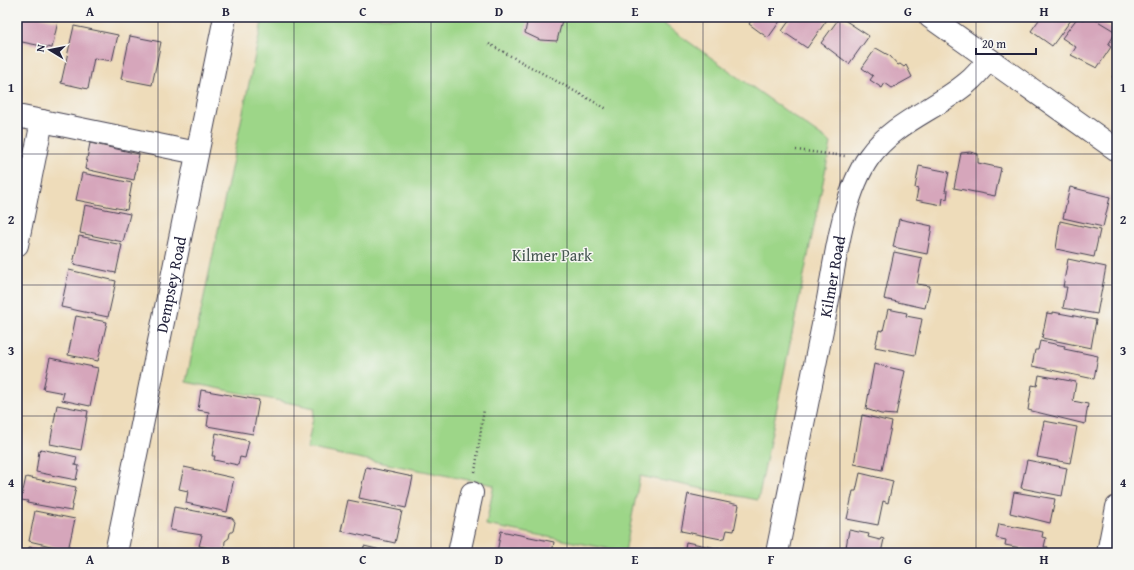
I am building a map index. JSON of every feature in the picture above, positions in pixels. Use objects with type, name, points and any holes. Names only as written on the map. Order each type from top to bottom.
[{"type":"street","name":"Dempsey Road","points":[[116,553],[225,17]]},
{"type":"street","points":[[930,17],[1117,150]]},
{"type":"street","name":"Kilmer Road","points":[[777,553],[846,214],[855,184],[868,158],[894,130],[966,84],[977,75],[989,59]]},
{"type":"street","points":[[17,116],[197,153]]},
{"type":"street","points":[[17,245],[42,121]]},
{"type":"street","points":[[459,553],[472,492]]},
{"type":"street","points":[[1108,553],[1117,507]]},
{"type":"path","points":[[489,44],[607,109]]},
{"type":"path","points":[[796,150],[868,158]]},
{"type":"path","points":[[472,492],[484,409]]},
{"type":"green space","name":"Kilmer Park","points":[[263,17],[654,17],[831,143],[758,500],[640,476],[625,552],[486,525],[494,485],[307,448],[315,408],[186,382]]},
{"type":"building","points":[[17,17],[40,17],[58,21],[52,48],[17,41]]},
{"type":"building","points":[[528,17],[563,17],[557,41],[540,40],[525,33]]},
{"type":"building","points":[[753,17],[783,17],[768,38],[749,24]]},
{"type":"building","points":[[792,17],[829,17],[807,48],[782,31]]},
{"type":"building","points":[[840,17],[869,36],[849,64],[821,43]]},
{"type":"building","points":[[1041,17],[1068,17],[1071,20],[1052,46],[1031,31]]},
{"type":"building","points":[[1078,17],[1083,20],[1085,17],[1091,17],[1116,32],[1108,45],[1111,47],[1097,68],[1071,55],[1076,47],[1062,38]]},
{"type":"building","points":[[74,26],[118,35],[112,61],[94,58],[88,89],[61,83]]},
{"type":"building","points":[[130,36],[161,42],[152,85],[121,79]]},
{"type":"building","points":[[876,48],[890,56],[898,65],[900,64],[904,67],[906,65],[912,77],[892,88],[885,83],[882,88],[870,80],[873,76],[862,68]]},
{"type":"building","points":[[1117,71],[1117,81],[1112,77]]},
{"type":"building","points":[[90,143],[139,154],[134,180],[85,169]]},
{"type":"building","points":[[970,152],[978,154],[978,163],[1001,168],[995,196],[954,188],[961,153]]},
{"type":"building","points":[[919,166],[949,172],[945,191],[948,191],[947,199],[943,198],[942,205],[916,200],[918,189],[915,188]]},
{"type":"building","points":[[82,173],[132,183],[127,210],[76,200]]},
{"type":"building","points":[[1070,187],[1110,197],[1103,227],[1063,218]]},
{"type":"building","points":[[85,205],[130,214],[123,242],[80,233]]},
{"type":"building","points":[[899,219],[932,226],[927,254],[893,247]]},
{"type":"building","points":[[1060,221],[1100,230],[1094,257],[1056,249]]},
{"type":"building","points":[[79,236],[122,245],[116,273],[73,264]]},
{"type":"building","points":[[894,252],[922,258],[917,284],[930,286],[925,308],[884,299]]},
{"type":"building","points":[[1068,259],[1106,267],[1097,314],[1063,308],[1067,287],[1063,287]]},
{"type":"building","points":[[69,270],[116,281],[108,317],[61,307]]},
{"type":"building","points":[[888,309],[907,313],[906,316],[922,319],[915,355],[875,347],[879,330],[883,331]]},
{"type":"building","points":[[1053,312],[1096,320],[1091,348],[1042,338],[1047,313],[1053,314]]},
{"type":"building","points":[[76,316],[107,322],[98,361],[68,355]]},
{"type":"building","points":[[1040,341],[1065,346],[1064,349],[1098,356],[1094,379],[1032,366],[1035,350],[1038,350]]},
{"type":"building","points":[[50,358],[98,368],[90,406],[62,400],[64,393],[43,389]]},
{"type":"building","points":[[874,364],[905,371],[896,415],[881,414],[866,409]]},
{"type":"building","points":[[1039,375],[1076,382],[1073,401],[1088,404],[1085,424],[1028,410],[1032,385],[1037,386]]},
{"type":"building","points":[[201,390],[259,400],[253,434],[207,426],[209,412],[198,410]]},
{"type":"building","points":[[57,405],[88,411],[81,450],[50,444]]},
{"type":"building","points":[[862,415],[892,422],[882,470],[854,464]]},
{"type":"building","points":[[1044,421],[1077,427],[1070,463],[1037,457]]},
{"type":"building","points":[[216,433],[249,441],[245,458],[240,457],[238,465],[214,460],[215,456],[212,456]]},
{"type":"building","points":[[41,449],[77,457],[75,465],[79,466],[76,480],[36,472],[39,451]]},
{"type":"building","points":[[1027,460],[1067,468],[1062,496],[1021,488]]},
{"type":"building","points":[[184,467],[234,478],[227,512],[186,503],[188,491],[179,489]]},
{"type":"building","points":[[366,467],[413,477],[406,508],[359,498]]},
{"type":"building","points":[[860,473],[893,481],[888,503],[883,501],[878,525],[847,519],[853,491],[856,491]]},
{"type":"building","points":[[26,477],[76,487],[71,511],[27,503],[28,501],[21,500]]},
{"type":"building","points":[[1014,492],[1055,499],[1050,523],[1010,513]]},
{"type":"building","points":[[688,494],[739,505],[734,531],[727,530],[725,538],[721,539],[681,531]]},
{"type":"building","points":[[348,500],[402,511],[395,543],[341,531]]},
{"type":"building","points":[[174,507],[232,518],[235,522],[233,531],[230,533],[229,538],[225,541],[224,551],[199,546],[202,535],[170,530]]},
{"type":"building","points":[[35,511],[75,519],[68,550],[29,541]]},
{"type":"building","points":[[999,524],[1043,532],[1042,537],[1046,538],[1044,547],[1048,547],[1047,553],[1005,545],[1006,540],[996,538]]},
{"type":"building","points":[[849,530],[869,534],[868,537],[880,540],[881,538],[884,539],[881,553],[845,553]]},
{"type":"building","points":[[501,531],[554,542],[552,553],[497,552]]},
{"type":"building","points":[[686,542],[726,550],[725,553],[684,553]]},
{"type":"building","points":[[364,546],[389,552],[389,553],[362,553]]},
{"type":"building","points":[[29,547],[58,552],[58,553],[27,553]]}]
